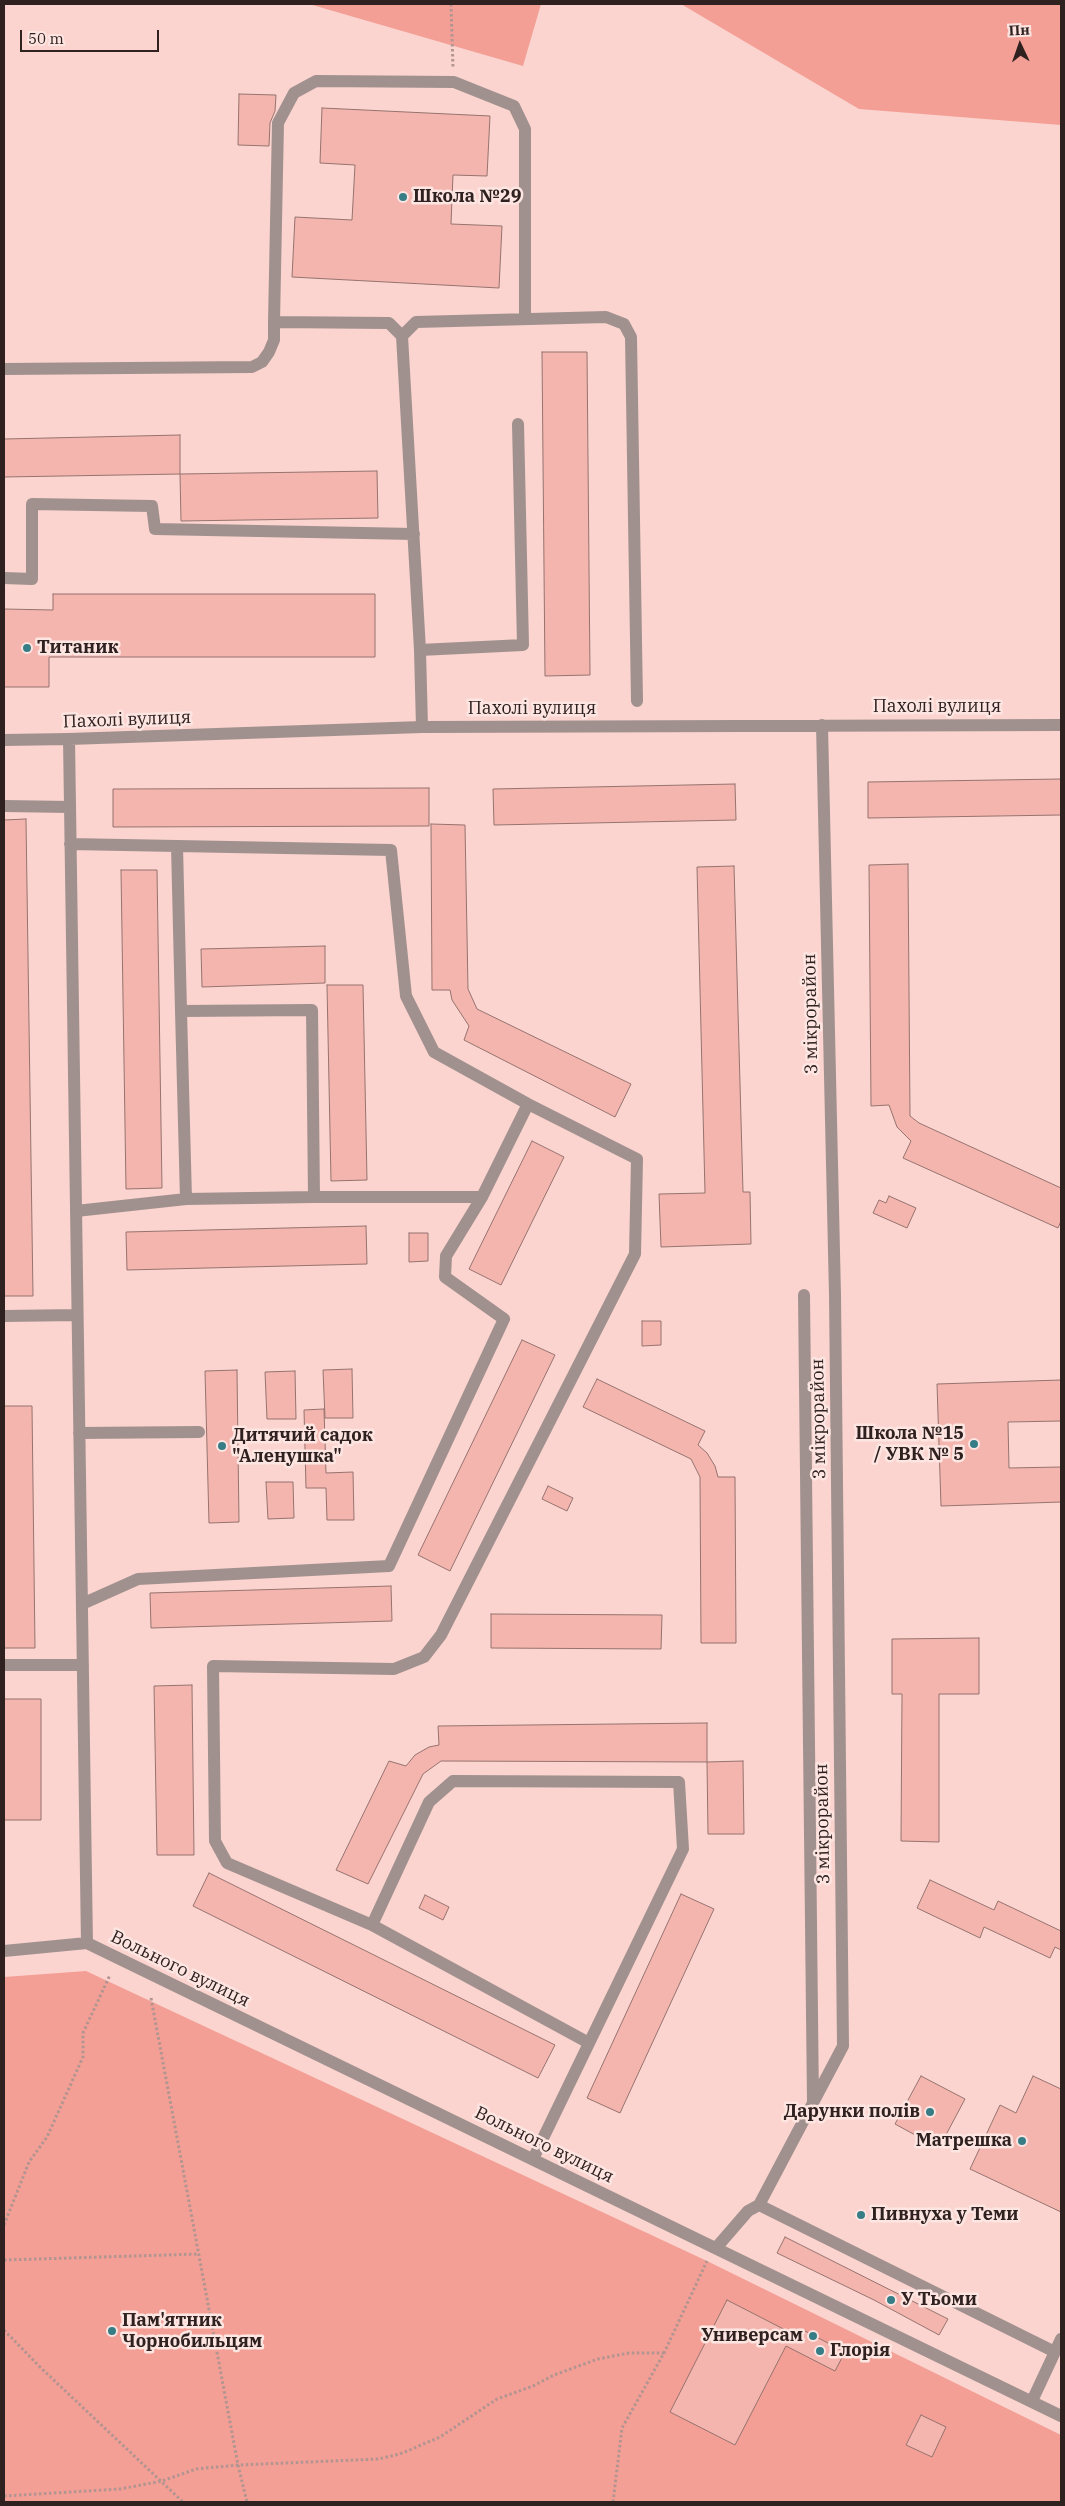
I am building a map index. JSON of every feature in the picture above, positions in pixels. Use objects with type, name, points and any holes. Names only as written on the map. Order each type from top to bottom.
[{"type":"street","points":[[4,369],[252,367],[262,362],[274,340],[278,123],[294,93],[316,81],[454,82],[514,106],[525,129],[525,319]]},
{"type":"street","points":[[402,336],[416,322],[606,317],[624,324],[631,337],[637,701]]},
{"type":"street","points":[[274,322],[390,323],[402,336],[420,650],[422,726]]},
{"type":"street","points":[[420,650],[523,645],[518,424]]},
{"type":"street","points":[[4,578],[32,579],[32,504],[152,506],[155,529],[414,534]]},
{"type":"street","name":"Пахолі вулиця","points":[[4,740],[69,740],[422,726],[1061,724]]},
{"type":"street","name":"3 мікрорайон","points":[[716,2248],[748,2211],[759,2205],[843,2046],[834,1285],[822,725]]},
{"type":"street","points":[[69,740],[86,1943]]},
{"type":"street","points":[[4,806],[70,807]]},
{"type":"street","points":[[70,844],[391,850],[406,996],[434,1052],[528,1104],[637,1159],[635,1254],[441,1635],[424,1657],[394,1669],[213,1666],[215,1841],[227,1863],[372,1925],[589,2044]]},
{"type":"street","points":[[177,846],[186,1199]]},
{"type":"street","points":[[181,1011],[312,1010],[314,1197]]},
{"type":"street","points":[[82,1604],[138,1579],[389,1566],[504,1319],[446,1277],[446,1256],[482,1197],[528,1104]]},
{"type":"street","points":[[76,1211],[186,1199],[482,1197]]},
{"type":"street","name":"3 мікрорайон","points":[[804,1295],[813,2105]]},
{"type":"street","points":[[4,1316],[77,1315]]},
{"type":"street","points":[[79,1433],[199,1432]]},
{"type":"street","points":[[4,1665],[82,1665]]},
{"type":"street","points":[[372,1925],[429,1802],[453,1781],[679,1782],[683,1849],[533,2159]]},
{"type":"street","name":"Вольного вулиця","points":[[4,1951],[86,1943],[1061,2416]]},
{"type":"street","points":[[759,2205],[1055,2352]]},
{"type":"street","points":[[1032,2401],[1061,2339]]},
{"type":"path","points":[[451,4],[454,82]]},
{"type":"path","points":[[4,2225],[29,2162],[47,2137],[83,2057],[83,2034],[110,1974]]},
{"type":"path","points":[[151,1998],[238,2465],[247,2502]]},
{"type":"path","points":[[4,2260],[198,2254]]},
{"type":"path","points":[[613,2502],[622,2428],[664,2353],[706,2261]]},
{"type":"path","points":[[4,2330],[41,2368],[183,2502]]},
{"type":"path","points":[[4,2496],[120,2489],[162,2481],[196,2469],[238,2465],[378,2459],[400,2454],[440,2437],[497,2399],[533,2386],[554,2375],[598,2359],[629,2353],[664,2353]]},
{"type":"shaded area","points":[[309,4],[541,4],[523,66]]},
{"type":"shaded area","points":[[681,4],[1061,4],[1061,125],[859,109]]},
{"type":"shaded area","points":[[86,1971],[707,2261],[1061,2435],[1061,2502],[4,2502],[4,1977]]},
{"type":"building","points":[[239,94],[276,95],[275,111],[270,123],[269,146],[238,145]]},
{"type":"building","name":"Школа №29","points":[[322,108],[490,116],[487,176],[453,175],[451,224],[502,226],[499,288],[292,277],[295,217],[352,220],[355,165],[320,163]]},
{"type":"building","points":[[542,352],[587,352],[590,675],[545,676]]},
{"type":"building","points":[[180,435],[180,474],[4,477],[4,439]]},
{"type":"building","points":[[377,471],[378,518],[181,521],[180,474]]},
{"type":"building","points":[[53,594],[375,594],[375,657],[49,657],[49,687],[4,687],[4,609],[53,610]]},
{"type":"building","points":[[1061,779],[1061,815],[868,818],[868,782]]},
{"type":"building","points":[[735,784],[736,820],[494,825],[493,789]]},
{"type":"building","points":[[429,788],[429,826],[113,827],[113,789]]},
{"type":"building","points":[[26,819],[33,1296],[4,1296],[4,820]]},
{"type":"building","points":[[431,824],[465,825],[468,989],[477,1009],[631,1084],[615,1117],[464,1040],[469,1026],[452,1000],[450,990],[432,990]]},
{"type":"building","points":[[908,864],[910,1116],[919,1123],[1061,1188],[1061,1221],[1058,1228],[903,1158],[911,1141],[897,1127],[889,1105],[871,1106],[869,865]]},
{"type":"building","points":[[734,866],[743,1192],[750,1192],[751,1244],[661,1247],[659,1194],[705,1193],[697,867]]},
{"type":"building","points":[[121,870],[157,870],[162,1188],[126,1189]]},
{"type":"building","points":[[325,946],[325,983],[202,987],[201,949]]},
{"type":"building","points":[[327,985],[363,985],[367,1180],[331,1181]]},
{"type":"building","points":[[532,1141],[564,1157],[501,1285],[469,1269]]},
{"type":"building","points":[[889,1196],[916,1208],[907,1228],[873,1213],[879,1200],[886,1203]]},
{"type":"building","points":[[366,1226],[367,1264],[127,1270],[126,1232]]},
{"type":"building","points":[[409,1233],[428,1233],[428,1261],[409,1262]]},
{"type":"building","points":[[642,1321],[661,1321],[661,1345],[642,1346]]},
{"type":"building","points":[[522,1340],[555,1355],[450,1571],[418,1555]]},
{"type":"building","points":[[352,1369],[353,1418],[325,1418],[323,1370]]},
{"type":"building","points":[[237,1370],[239,1522],[209,1523],[205,1371]]},
{"type":"building","points":[[295,1371],[296,1419],[267,1419],[265,1372]]},
{"type":"building","points":[[597,1379],[705,1431],[698,1445],[707,1453],[715,1466],[718,1477],[735,1477],[736,1643],[701,1643],[700,1477],[691,1459],[583,1407]]},
{"type":"building","name":"Школа №15 / УВК № 5","points":[[1061,1380],[1061,1421],[1008,1422],[1009,1468],[1061,1467],[1061,1502],[941,1506],[937,1384]]},
{"type":"building","points":[[4,1406],[32,1406],[35,1648],[4,1648]]},
{"type":"building","points":[[324,1409],[326,1473],[353,1472],[354,1520],[327,1520],[326,1488],[306,1488],[304,1410]]},
{"type":"building","points":[[266,1482],[293,1482],[294,1518],[268,1519]]},
{"type":"building","points":[[548,1486],[573,1498],[567,1511],[542,1499]]},
{"type":"building","points":[[391,1586],[392,1621],[151,1628],[150,1593]]},
{"type":"building","points":[[491,1614],[662,1615],[661,1649],[491,1648]]},
{"type":"building","points":[[979,1638],[979,1694],[939,1694],[939,1842],[901,1841],[902,1694],[892,1694],[892,1639]]},
{"type":"building","points":[[192,1685],[194,1855],[157,1855],[154,1686]]},
{"type":"building","points":[[4,1699],[41,1699],[41,1820],[4,1820]]},
{"type":"building","points":[[707,1723],[707,1762],[441,1761],[423,1774],[368,1884],[336,1870],[389,1761],[406,1766],[415,1755],[429,1747],[439,1745],[438,1726]]},
{"type":"building","points":[[743,1761],[744,1834],[708,1834],[707,1762]]},
{"type":"building","points":[[209,1873],[555,2045],[538,2078],[193,1906]]},
{"type":"building","points":[[930,1880],[994,1910],[998,1901],[1061,1931],[1061,1950],[1055,1947],[1050,1958],[984,1927],[980,1938],[917,1908]]},
{"type":"building","points":[[681,1894],[714,1909],[620,2113],[587,2098]]},
{"type":"building","points":[[425,1895],[449,1907],[443,1920],[419,1908]]},
{"type":"building","name":"Дарунки полів","points":[[921,2076],[965,2099],[939,2148],[895,2124]]},
{"type":"building","name":"Матрешка","points":[[1033,2076],[1061,2089],[1061,2212],[970,2169],[1000,2105],[1016,2113]]},
{"type":"building","points":[[785,2237],[948,2319],[939,2335],[874,2300],[777,2253]]},
{"type":"building","points":[[727,2300],[801,2338],[805,2331],[845,2352],[835,2371],[786,2346],[735,2445],[670,2412]]},
{"type":"building","points":[[921,2415],[946,2427],[932,2457],[906,2445]]},
{"type":"place","name":"Школа №29","points":[[403,197]]},
{"type":"place","name":"Титаник","points":[[27,648]]},
{"type":"place","name":"Школа №15 / УВК № 5","points":[[974,1444]]},
{"type":"place","name":"Дитячий садок \"Аленушка\"","points":[[222,1446]]},
{"type":"place","name":"Дарунки полів","points":[[930,2112]]},
{"type":"place","name":"Матрешка","points":[[1022,2141]]},
{"type":"place","name":"Пивнуха у Теми","points":[[861,2215]]},
{"type":"place","name":"У Тьоми","points":[[891,2300]]},
{"type":"place","name":"Пам'ятник Чорнобильцям","points":[[112,2331]]},
{"type":"place","name":"Универсам","points":[[813,2336]]},
{"type":"place","name":"Глорія","points":[[820,2351]]}]
